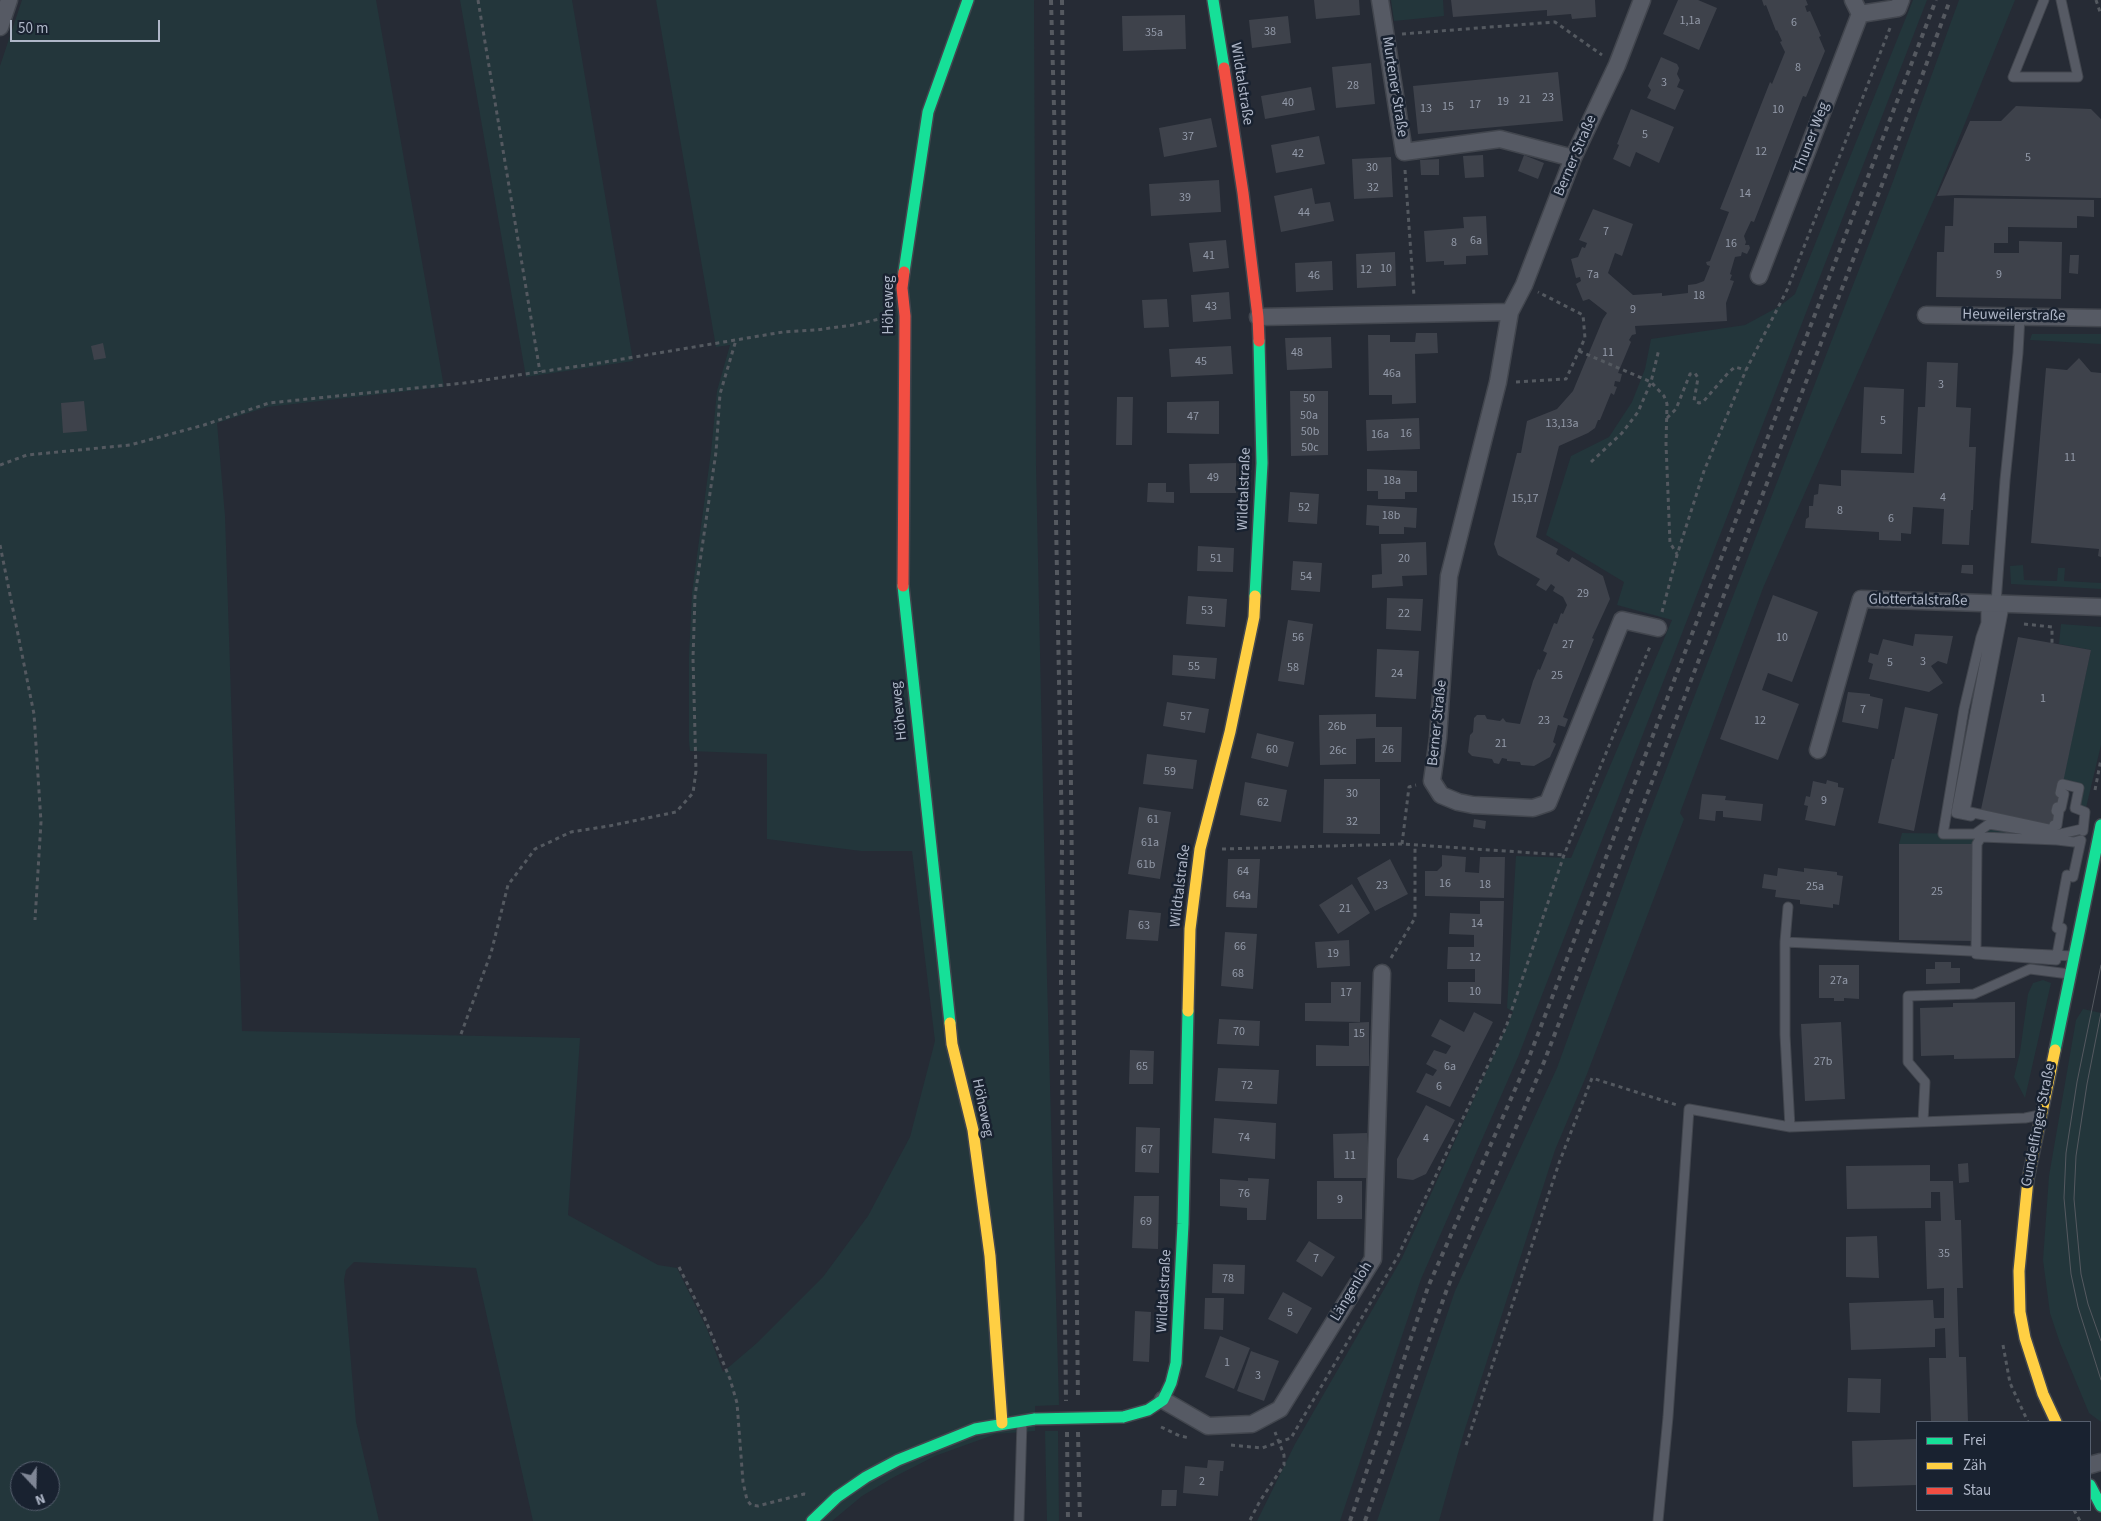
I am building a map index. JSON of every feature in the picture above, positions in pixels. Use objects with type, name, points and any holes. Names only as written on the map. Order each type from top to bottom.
[{"type":"street","points":[[0,27],[9,0]]},
{"type":"street","name":"Höheweg","points":[[968,0],[928,112],[902,288],[905,316],[903,594],[952,1044],[973,1130],[990,1256],[1002,1423]]},
{"type":"street","name":"Wildtalstraße","points":[[1163,1400],[1171,1383],[1176,1363],[1183,1224],[1190,930],[1200,849],[1230,732],[1254,617],[1262,463],[1258,317],[1243,193],[1213,0]]},
{"type":"street","name":"Murtener Straße","points":[[1380,0],[1404,152],[1500,139],[1573,158]]},
{"type":"street","name":"Berner Straße","points":[[1642,0],[1617,65],[1573,158],[1524,285],[1510,312],[1498,382],[1449,576],[1438,738],[1432,781],[1441,795],[1466,804],[1533,808],[1548,802],[1622,620],[1658,628]]},
{"type":"street","points":[[1856,7],[1900,4]]},
{"type":"street","name":"Thuner Weg","points":[[1759,276],[1856,7]]},
{"type":"street","points":[[1258,317],[1510,312]]},
{"type":"street","name":"Heuweilerstraße","points":[[1926,315],[2101,318]]},
{"type":"street","name":"Glottertalstraße","points":[[1818,750],[1861,599],[1995,607],[2101,607]]},
{"type":"street","name":"Gundelfinger Straße","points":[[2056,1421],[2043,1394],[2025,1338],[2020,1312],[2019,1271],[2028,1179],[2101,826]]},
{"type":"street","name":"Längenloh","points":[[1163,1400],[1208,1426],[1252,1424],[1280,1409],[1373,1259],[1382,973]]},
{"type":"street","points":[[812,1521],[837,1498],[866,1477],[898,1460],[975,1428],[1035,1419],[1123,1417],[1148,1410],[1163,1400]]},
{"type":"lane","points":[[2044,0],[2013,77],[2078,78],[2061,0]]},
{"type":"lane","points":[[2020,316],[1995,607],[1956,813],[2053,833],[2079,823],[2101,826]]},
{"type":"lane","points":[[1995,607],[2003,612],[1965,810],[2053,830],[2059,811],[2056,811],[2057,807],[2061,808],[2064,794],[2060,793],[2062,784],[2079,788],[2075,808],[2086,812],[2083,831],[2082,829],[2056,835],[1990,824],[1976,834],[1943,834],[1964,709],[1986,622],[1986,611],[1995,607]]},
{"type":"lane","points":[[1976,951],[1976,844],[1980,838],[2074,842],[2081,840],[2074,877],[2067,875],[2057,928],[2062,928],[2057,955]]},
{"type":"lane","points":[[2077,859],[2093,861]]},
{"type":"lane","points":[[1788,907],[1785,942],[1785,1035],[1790,1127]]},
{"type":"lane","points":[[1785,942],[2073,956]]},
{"type":"lane","points":[[1923,1122],[1925,1082],[1908,1062],[1908,996],[1974,994],[2030,969],[2069,974]]},
{"type":"lane","points":[[1658,1521],[1668,1417],[1689,1109],[1790,1127],[2040,1115]]},
{"type":"lane","points":[[1019,1521],[1022,1420]]},
{"type":"path","points":[[478,0],[540,372]]},
{"type":"path","points":[[2096,0],[2101,15]]},
{"type":"path","points":[[1398,1256],[1506,1027],[1564,855],[1658,628],[1677,555],[1704,471],[1746,370],[1787,290],[1900,4]]},
{"type":"path","points":[[1386,35],[1555,22],[1617,65]]},
{"type":"path","points":[[1404,152],[1415,314]]},
{"type":"path","points":[[1498,382],[1566,379],[1585,338],[1583,315],[1524,285]]},
{"type":"path","points":[[0,465],[27,455],[130,445],[204,425],[269,403],[464,383],[736,340],[853,325],[876,318],[905,316]]},
{"type":"path","points":[[460,1034],[491,953],[508,885],[535,849],[571,832],[676,812],[693,793],[696,770],[693,658],[695,596],[716,452],[720,394],[736,340]]},
{"type":"path","points":[[1591,462],[1628,426],[1638,412],[1651,382],[1659,349]]},
{"type":"path","points":[[1579,351],[1651,382],[1664,396],[1667,404],[1670,544],[1677,555]]},
{"type":"path","points":[[1667,418],[1676,409],[1690,374],[1695,373],[1698,378],[1694,401],[1699,403],[1703,402],[1735,367],[1746,370]]},
{"type":"path","points":[[0,545],[34,714],[42,822],[35,920]]},
{"type":"path","points":[[1402,844],[1409,788],[1432,781]]},
{"type":"path","points":[[1200,849],[1402,844],[1564,855]]},
{"type":"path","points":[[1382,973],[1415,918],[1415,845]]},
{"type":"path","points":[[1466,1445],[1559,1163],[1592,1078],[1689,1109]]},
{"type":"path","points":[[679,1267],[705,1319],[730,1379],[737,1403],[743,1482],[747,1500],[751,1505],[758,1506],[804,1494],[837,1498]]},
{"type":"path","points":[[1250,1520],[1260,1501],[1284,1466],[1284,1455],[1268,1416]]},
{"type":"green space","points":[[22,0],[376,0],[444,387],[267,407],[217,423],[225,516],[242,1031],[580,1038],[568,1215],[658,1265],[677,1268],[707,1329],[723,1372],[757,1343],[823,1277],[868,1216],[910,1137],[935,1041],[912,851],[861,851],[767,839],[767,754],[690,751],[689,657],[692,593],[711,452],[717,391],[730,345],[716,347],[656,0],[1034,0],[1036,466],[1047,979],[1059,1405],[1035,1406],[1035,1431],[996,1434],[935,1456],[862,1496],[832,1521],[533,1521],[476,1268],[354,1262],[346,1270],[344,1280],[356,1422],[379,1521],[0,1521],[0,66]]},
{"type":"green space","points":[[460,0],[572,0],[633,361],[526,377]]},
{"type":"green space","points":[[1391,0],[1443,0],[1444,16],[1394,21]]},
{"type":"green space","points":[[1913,0],[1927,0],[1518,1057],[1421,1279],[1340,1521],[1257,1521],[1295,1444],[1402,1258],[1513,1012],[1507,1008],[1516,856],[1571,858],[1672,620],[1617,605],[1624,582],[1546,535],[1571,456],[1609,437],[1632,402],[1645,369],[1651,339],[1745,325],[1780,306],[1795,294]]},
{"type":"green space","points":[[1959,0],[2015,0],[1935,197],[1763,588],[1680,813],[1684,819],[1587,1074],[1555,1150],[1464,1432],[1439,1521],[1377,1521],[1455,1291],[1557,1068],[1644,827],[1892,184]]},
{"type":"green space","points":[[2032,334],[2101,334],[2101,344],[2030,340]]},
{"type":"green space","points":[[2023,565],[2024,580],[2057,581],[2058,568],[2065,568],[2064,581],[2101,583],[2101,589],[2011,584],[2010,566]]},
{"type":"green space","points":[[2061,624],[2101,627],[2101,745],[2085,812],[2075,808],[2079,788],[2062,784],[2091,650],[2059,644]]},
{"type":"green space","points":[[1989,824],[2032,831],[2083,831],[2081,840],[1990,838],[1977,844],[1899,844],[1902,833],[1975,834]]},
{"type":"green space","points":[[2043,980],[2051,983],[2025,1098],[2014,1077],[2020,1052],[2028,994],[2033,983]]},
{"type":"green space","points":[[2083,1009],[2101,1013],[2101,1422],[2089,1413],[2060,1343],[2050,1313],[2043,1260],[2049,1176],[2076,1020]]},
{"type":"green space","points":[[1045,1431],[1058,1431],[1059,1521],[1047,1521]]},
{"type":"building","points":[[1314,0],[1359,0],[1360,15],[1316,19]]},
{"type":"building","points":[[1451,0],[1595,0],[1596,17],[1572,19],[1571,14],[1547,16],[1547,10],[1453,17]]},
{"type":"building","points":[[1678,0],[1698,0],[1717,8],[1699,50],[1663,34]]},
{"type":"building","points":[[1762,0],[1806,0],[1808,5],[1805,6],[1807,12],[1810,11],[1821,36],[1819,37],[1825,51],[1806,97],[1803,96],[1754,222],[1751,221],[1744,236],[1745,245],[1749,245],[1750,248],[1747,254],[1742,252],[1741,256],[1735,257],[1730,274],[1732,275],[1730,280],[1734,281],[1726,303],[1727,321],[1635,326],[1636,334],[1632,335],[1629,340],[1631,342],[1618,373],[1622,374],[1620,382],[1615,381],[1614,386],[1617,387],[1614,395],[1611,393],[1595,428],[1559,446],[1536,537],[1558,549],[1556,554],[1569,562],[1572,557],[1603,576],[1610,599],[1592,638],[1594,639],[1563,717],[1568,719],[1565,727],[1558,725],[1553,742],[1556,744],[1550,757],[1534,766],[1521,765],[1520,762],[1507,761],[1507,759],[1502,758],[1499,764],[1494,763],[1492,759],[1472,756],[1468,752],[1470,735],[1473,732],[1474,718],[1477,715],[1485,715],[1487,719],[1500,721],[1503,718],[1506,722],[1520,724],[1533,681],[1547,653],[1543,651],[1554,623],[1557,624],[1561,613],[1563,614],[1567,605],[1563,597],[1553,591],[1555,587],[1551,584],[1546,591],[1536,585],[1540,579],[1498,555],[1494,544],[1517,453],[1521,453],[1527,421],[1557,409],[1573,391],[1607,313],[1589,299],[1583,301],[1576,284],[1581,281],[1580,277],[1576,278],[1571,259],[1578,257],[1582,247],[1585,248],[1587,243],[1579,240],[1593,209],[1633,224],[1622,256],[1615,253],[1608,273],[1633,295],[1662,293],[1662,296],[1688,293],[1688,285],[1704,281],[1710,266],[1706,262],[1710,261],[1729,212],[1720,209],[1770,82],[1772,84],[1785,52],[1780,42],[1782,41]]},
{"type":"building","points":[[1185,15],[1186,49],[1123,51],[1122,16]]},
{"type":"building","points":[[1288,16],[1291,43],[1252,48],[1249,20]]},
{"type":"building","points":[[1661,57],[1677,64],[1679,68],[1677,74],[1680,80],[1677,87],[1684,90],[1675,110],[1647,98],[1651,90],[1648,86]]},
{"type":"building","points":[[1371,63],[1375,104],[1336,108],[1332,67]]},
{"type":"building","points":[[1558,72],[1563,121],[1418,134],[1413,86]]},
{"type":"building","points":[[1311,87],[1315,110],[1265,119],[1261,96]]},
{"type":"building","points":[[2016,106],[2091,109],[2101,119],[2101,198],[1937,196],[1970,121],[2001,121]]},
{"type":"building","points":[[1631,109],[1674,127],[1659,163],[1636,152],[1630,167],[1613,159]]},
{"type":"building","points":[[1211,118],[1217,147],[1164,157],[1159,128]]},
{"type":"building","points":[[1319,136],[1325,164],[1276,173],[1271,145]]},
{"type":"building","points":[[1483,155],[1484,177],[1465,178],[1463,156]]},
{"type":"building","points":[[1524,155],[1544,163],[1538,179],[1518,171]]},
{"type":"building","points":[[1391,157],[1393,197],[1354,199],[1352,159]]},
{"type":"building","points":[[1439,159],[1439,175],[1421,175],[1420,160]]},
{"type":"building","points":[[1219,180],[1221,212],[1151,216],[1149,184]]},
{"type":"building","points":[[1312,188],[1315,204],[1330,202],[1334,221],[1281,232],[1274,196]]},
{"type":"building","points":[[1954,198],[2094,200],[2094,217],[2077,216],[2077,228],[2008,227],[2008,243],[1994,243],[1994,253],[2019,253],[2019,241],[2062,242],[2061,299],[1936,297],[1937,252],[1944,252],[1945,226],[1953,226]]},
{"type":"building","points":[[1486,216],[1488,255],[1466,256],[1466,264],[1444,265],[1444,261],[1426,262],[1424,231],[1464,228],[1463,217]]},
{"type":"building","points":[[1226,240],[1229,268],[1193,272],[1189,243]]},
{"type":"building","points":[[1395,252],[1396,286],[1357,288],[1356,254]]},
{"type":"building","points":[[2070,255],[2079,255],[2078,274],[2069,273]]},
{"type":"building","points":[[1332,261],[1333,290],[1296,292],[1295,263]]},
{"type":"building","points":[[1229,292],[1231,319],[1193,322],[1191,295]]},
{"type":"building","points":[[1167,299],[1169,327],[1144,328],[1142,300]]},
{"type":"building","points":[[1416,333],[1437,333],[1438,353],[1415,354],[1416,403],[1392,404],[1392,395],[1369,395],[1368,335],[1390,335],[1390,342],[1415,342]]},
{"type":"building","points":[[1331,337],[1332,368],[1287,370],[1285,338]]},
{"type":"building","points":[[103,343],[106,358],[94,360],[91,346]]},
{"type":"building","points":[[1231,346],[1233,374],[1171,377],[1169,349]]},
{"type":"building","points":[[2079,358],[2091,372],[2101,373],[2101,557],[2098,556],[2099,549],[2031,543],[2046,368],[2067,370]]},
{"type":"building","points":[[1927,362],[1958,363],[1956,407],[1971,408],[1969,447],[1976,447],[1969,545],[1942,544],[1944,509],[1913,507],[1911,534],[1901,533],[1901,541],[1879,540],[1879,532],[1805,528],[1806,519],[1809,517],[1809,506],[1813,506],[1814,495],[1818,494],[1819,484],[1841,486],[1841,470],[1914,473],[1918,407],[1925,407]]},
{"type":"building","points":[[1864,387],[1904,389],[1902,454],[1861,453]]},
{"type":"building","points":[[1290,391],[1328,391],[1328,455],[1291,456]]},
{"type":"building","points":[[1117,397],[1133,397],[1132,445],[1116,445]]},
{"type":"building","points":[[84,401],[87,431],[63,433],[61,403]]},
{"type":"building","points":[[1219,401],[1219,434],[1167,433],[1167,402]]},
{"type":"building","points":[[1419,418],[1420,449],[1367,451],[1366,420]]},
{"type":"building","points":[[1236,463],[1236,493],[1190,493],[1189,464]]},
{"type":"building","points":[[1367,469],[1417,471],[1417,492],[1405,492],[1405,499],[1378,499],[1378,491],[1367,491]]},
{"type":"building","points":[[1148,483],[1166,483],[1166,492],[1174,492],[1174,503],[1147,502]]},
{"type":"building","points":[[1290,492],[1319,494],[1317,524],[1288,522]]},
{"type":"building","points":[[1367,505],[1417,508],[1416,528],[1404,527],[1404,534],[1379,534],[1379,526],[1366,525]]},
{"type":"building","points":[[1426,542],[1427,575],[1402,576],[1403,586],[1372,588],[1372,575],[1382,574],[1381,544]]},
{"type":"building","points":[[1198,546],[1234,548],[1233,572],[1197,571]]},
{"type":"building","points":[[1293,561],[1322,563],[1320,592],[1291,590]]},
{"type":"building","points":[[1962,565],[1973,565],[1973,574],[1961,573]]},
{"type":"building","points":[[1773,595],[1818,612],[1792,682],[1768,673],[1762,690],[1799,704],[1778,760],[1720,739]]},
{"type":"building","points":[[1188,596],[1227,599],[1225,627],[1186,624]]},
{"type":"building","points":[[1387,598],[1423,599],[1421,631],[1386,629]]},
{"type":"building","points":[[1288,620],[1313,624],[1304,685],[1278,681]]},
{"type":"building","points":[[1915,634],[1953,636],[1947,664],[1938,661],[1931,666],[1943,683],[1929,692],[1869,679],[1873,664],[1868,662],[1870,653],[1878,655],[1883,639],[1913,646]]},
{"type":"building","points":[[2018,637],[2091,650],[2053,830],[1980,814]]},
{"type":"building","points":[[1377,649],[1419,651],[1416,699],[1375,697]]},
{"type":"building","points":[[1173,655],[1217,658],[1215,679],[1172,675]]},
{"type":"building","points":[[1848,692],[1870,694],[1870,696],[1883,699],[1878,729],[1842,722]]},
{"type":"building","points":[[1167,702],[1209,709],[1205,733],[1163,726]]},
{"type":"building","points":[[1905,707],[1938,714],[1914,831],[1878,823]]},
{"type":"building","points":[[1376,714],[1376,727],[1402,727],[1401,762],[1375,762],[1375,738],[1356,739],[1356,764],[1320,765],[1319,715]]},
{"type":"building","points":[[1257,733],[1294,742],[1288,767],[1251,758]]},
{"type":"building","points":[[1147,754],[1197,760],[1193,789],[1143,784]]},
{"type":"building","points":[[1324,779],[1380,779],[1380,834],[1323,833]]},
{"type":"building","points":[[1827,780],[1838,783],[1838,787],[1844,788],[1835,826],[1805,820],[1808,806],[1804,805],[1806,796],[1810,797],[1813,781],[1826,784]]},
{"type":"building","points":[[1245,782],[1287,790],[1281,822],[1240,815]]},
{"type":"building","points":[[1702,794],[1726,796],[1725,800],[1763,804],[1761,821],[1723,817],[1723,811],[1716,811],[1715,821],[1699,819]]},
{"type":"building","points":[[1139,807],[1171,812],[1160,879],[1128,874]]},
{"type":"building","points":[[1474,819],[1486,821],[1485,829],[1473,827]]},
{"type":"building","points":[[1899,844],[1977,844],[1976,941],[1899,940]]},
{"type":"building","points":[[1442,855],[1466,857],[1465,872],[1479,873],[1480,857],[1505,857],[1504,898],[1425,896],[1425,871],[1437,871],[1442,866]]},
{"type":"building","points":[[1228,859],[1260,859],[1257,908],[1226,907]]},
{"type":"building","points":[[1390,859],[1408,894],[1375,911],[1357,878]]},
{"type":"building","points":[[1778,868],[1804,872],[1804,868],[1837,872],[1837,875],[1843,876],[1839,905],[1833,904],[1833,908],[1800,904],[1800,900],[1775,897],[1776,890],[1762,888],[1764,874],[1777,876]]},
{"type":"building","points":[[1352,884],[1370,913],[1338,934],[1319,905]]},
{"type":"building","points":[[1480,901],[1504,901],[1501,1004],[1448,1002],[1448,982],[1475,982],[1475,969],[1447,969],[1448,947],[1474,947],[1474,935],[1449,934],[1450,913],[1480,914]]},
{"type":"building","points":[[1129,910],[1161,913],[1158,941],[1126,939]]},
{"type":"building","points":[[1225,932],[1257,934],[1253,989],[1221,986]]},
{"type":"building","points":[[1349,940],[1350,966],[1317,968],[1315,942]]},
{"type":"building","points":[[1935,962],[1951,962],[1951,968],[1960,968],[1960,983],[1926,984],[1926,969],[1935,969]]},
{"type":"building","points":[[1819,965],[1859,965],[1859,999],[1844,998],[1844,1001],[1834,1001],[1834,998],[1819,998]]},
{"type":"building","points":[[1331,982],[1361,982],[1360,1022],[1305,1021],[1305,1003],[1331,1003]]},
{"type":"building","points":[[2015,1002],[2015,1058],[1954,1059],[1954,1055],[1921,1056],[1920,1008],[1953,1007],[1953,1003]]},
{"type":"building","points":[[1474,1012],[1493,1022],[1450,1107],[1416,1092],[1426,1073],[1433,1076],[1437,1070],[1426,1064],[1434,1050],[1446,1054],[1451,1046],[1431,1036],[1440,1019],[1464,1032]]},
{"type":"building","points":[[1219,1019],[1260,1021],[1259,1046],[1217,1044]]},
{"type":"building","points":[[1369,1022],[1369,1066],[1316,1066],[1316,1045],[1349,1046],[1349,1023]]},
{"type":"building","points":[[1841,1022],[1845,1099],[1805,1101],[1801,1024]]},
{"type":"building","points":[[1130,1050],[1154,1051],[1153,1084],[1129,1084]]},
{"type":"building","points":[[1218,1068],[1279,1070],[1277,1104],[1215,1101]]},
{"type":"building","points":[[1426,1105],[1455,1120],[1426,1174],[1413,1180],[1397,1178],[1397,1159]]},
{"type":"building","points":[[1214,1118],[1276,1123],[1275,1159],[1212,1153]]},
{"type":"building","points":[[1136,1127],[1160,1128],[1159,1173],[1135,1172]]},
{"type":"building","points":[[1367,1133],[1367,1178],[1334,1178],[1333,1134]]},
{"type":"building","points":[[1968,1163],[1969,1182],[1959,1183],[1958,1164]]},
{"type":"building","points":[[1930,1165],[1930,1181],[1953,1181],[1955,1220],[1961,1220],[1963,1288],[1957,1288],[1959,1357],[1966,1357],[1968,1421],[1931,1421],[1929,1358],[1946,1358],[1945,1328],[1935,1329],[1935,1347],[1851,1350],[1849,1303],[1933,1300],[1934,1318],[1944,1318],[1944,1288],[1927,1289],[1925,1221],[1941,1221],[1940,1192],[1931,1192],[1931,1208],[1847,1209],[1846,1166]]},
{"type":"building","points":[[1248,1178],[1269,1179],[1266,1220],[1247,1220],[1247,1208],[1220,1206],[1220,1179],[1248,1181]]},
{"type":"building","points":[[1317,1181],[1362,1181],[1362,1219],[1317,1219]]},
{"type":"building","points":[[1134,1196],[1159,1196],[1158,1249],[1132,1248]]},
{"type":"building","points":[[1877,1236],[1879,1278],[1846,1277],[1846,1237]]},
{"type":"building","points":[[1309,1241],[1335,1257],[1322,1277],[1296,1261]]},
{"type":"building","points":[[1213,1264],[1245,1265],[1244,1294],[1212,1293]]},
{"type":"building","points":[[1283,1292],[1312,1308],[1297,1334],[1268,1319]]},
{"type":"building","points":[[1205,1298],[1224,1298],[1223,1330],[1204,1329]]},
{"type":"building","points":[[1135,1311],[1151,1312],[1149,1362],[1133,1361]]},
{"type":"building","points":[[1220,1336],[1250,1348],[1234,1389],[1205,1377]]},
{"type":"building","points":[[1251,1351],[1279,1361],[1264,1401],[1237,1391]]},
{"type":"building","points":[[1848,1378],[1881,1379],[1880,1413],[1847,1412]]},
{"type":"building","points":[[1916,1439],[1916,1485],[1853,1487],[1852,1441]]},
{"type":"building","points":[[1208,1460],[1224,1461],[1223,1471],[1220,1471],[1218,1496],[1183,1493],[1185,1466],[1207,1468]]},
{"type":"building","points":[[1162,1490],[1177,1490],[1176,1506],[1161,1506]]},
{"type":"tram line","points":[[2101,965],[2077,1082],[2066,1153],[2064,1198],[2071,1274],[2078,1307],[2101,1380]]},
{"type":"tram line","points":[[2101,1013],[2087,1084],[2076,1156],[2074,1199],[2081,1274],[2088,1304],[2101,1341]]},
{"type":"railway","points":[[1051,0],[1055,143],[1055,467],[1062,839],[1061,979],[1066,1401]]},
{"type":"railway","points":[[1062,0],[1078,1400]]},
{"type":"railway","points":[[1350,1521],[1428,1287],[1528,1060],[1936,0]]},
{"type":"railway","points":[[1365,1521],[1447,1289],[1544,1062],[1883,182],[1950,0]]},
{"type":"railway","points":[[1067,1432],[1068,1521]]},
{"type":"railway","points":[[1078,1432],[1080,1521]]},
{"type":"traffic: fast","points":[[904,272],[928,112],[968,0]]},
{"type":"traffic: fast","points":[[1213,0],[1224,68]]},
{"type":"traffic: fast","points":[[1255,596],[1262,463],[1259,341]]},
{"type":"traffic: fast","points":[[903,586],[950,1023]]},
{"type":"traffic: fast","points":[[2055,1050],[2101,825]]},
{"type":"traffic: fast","points":[[1123,1417],[1148,1410],[1163,1400],[1171,1383],[1176,1363],[1183,1224],[1188,1011]]},
{"type":"traffic: fast","points":[[1035,1419],[1123,1417]]},
{"type":"traffic: fast","points":[[812,1521],[837,1497],[866,1477],[898,1460],[975,1429],[1035,1419]]},
{"type":"traffic: fast","points":[[2091,1487],[2101,1506]]},
{"type":"traffic: slow","points":[[1188,1011],[1190,929],[1200,849],[1230,732],[1254,617],[1255,596]]},
{"type":"traffic: slow","points":[[950,1023],[952,1044],[973,1130],[990,1256],[1002,1423]]},
{"type":"traffic: slow","points":[[2055,1050],[2028,1179],[2019,1271],[2020,1312],[2025,1338],[2043,1394],[2056,1421]]},
{"type":"traffic: jam","points":[[1224,68],[1243,193],[1258,317],[1259,341]]},
{"type":"traffic: jam","points":[[903,586],[905,316],[902,288],[904,272]]}]
